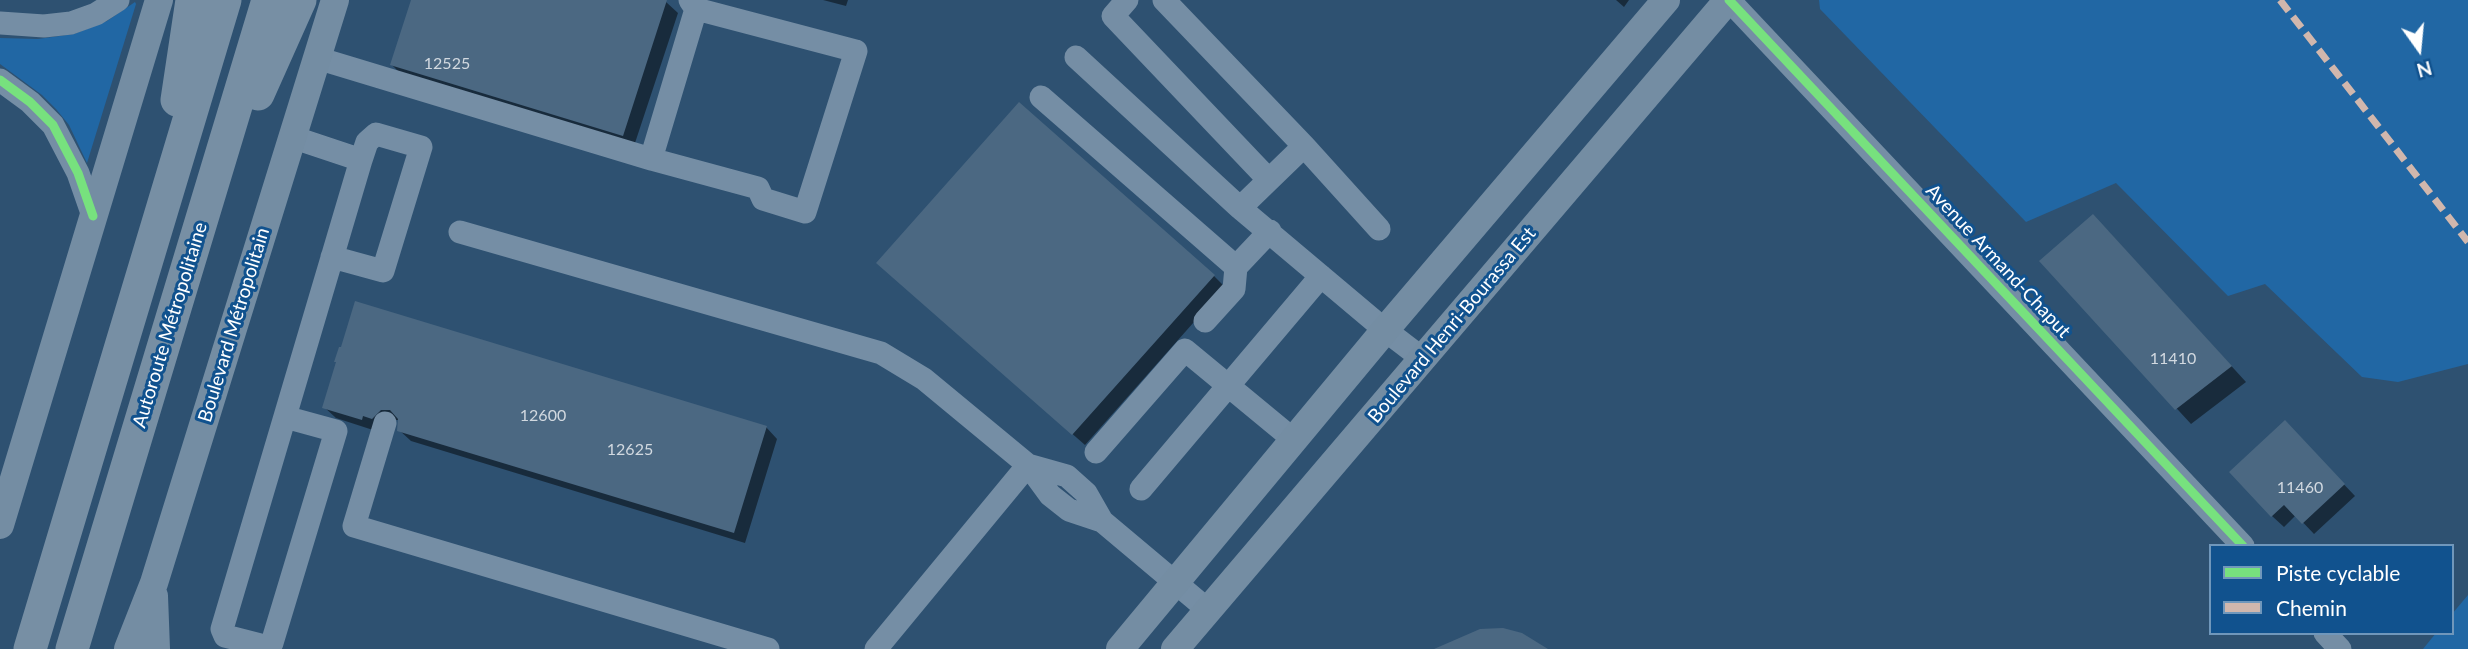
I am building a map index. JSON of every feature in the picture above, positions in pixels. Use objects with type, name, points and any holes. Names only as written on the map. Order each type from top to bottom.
[{"type":"highway","points":[[159,217],[192,0]]},
{"type":"highway","points":[[30,649],[225,0]]},
{"type":"highway","name":"Autoroute Métropolitaine","points":[[72,649],[268,0]]},
{"type":"highway","points":[[202,221],[300,0]]},
{"type":"main road","points":[[0,525],[159,0]]},
{"type":"main road","name":"Boulevard Métropolitain","points":[[128,649],[154,583],[335,0]]},
{"type":"main road","points":[[1120,649],[1385,330],[1666,0]]},
{"type":"main road","name":"Boulevard Henri-Bourassa Est","points":[[1175,649],[1728,0]]},
{"type":"main road","points":[[154,583],[156,649]]},
{"type":"street","points":[[0,23],[27,26],[71,23],[96,14],[118,0]]},
{"type":"street","points":[[1127,0],[1113,16],[1269,180]]},
{"type":"street","points":[[1164,0],[1304,146],[1379,229]]},
{"type":"street","name":"Avenue Armand-Chaput","points":[[1728,0],[2241,544]]},
{"type":"street","points":[[317,58],[651,159],[758,188],[763,199],[806,212],[856,51],[693,4],[651,159]]},
{"type":"street","points":[[1076,57],[1240,208],[1423,359]]},
{"type":"street","points":[[0,80],[30,102],[53,125],[78,173],[93,216]]},
{"type":"street","points":[[1041,97],[1236,267]]},
{"type":"street","points":[[285,416],[336,431],[272,643],[264,646],[225,636],[222,629],[332,257],[361,160],[367,142],[376,134],[421,147],[383,271],[332,257]]},
{"type":"street","points":[[292,137],[361,160]]},
{"type":"street","points":[[1240,208],[1304,146]]},
{"type":"street","points":[[1205,321],[1234,289],[1236,267],[1270,231]]},
{"type":"street","points":[[460,232],[881,354],[924,379],[1028,465],[1067,476],[1087,493],[1102,521],[1208,610]]},
{"type":"street","points":[[1141,489],[1321,276]]},
{"type":"street","points":[[1096,452],[1185,350],[1294,440]]},
{"type":"street","points":[[385,423],[354,526],[768,649]]},
{"type":"street","points":[[876,649],[1028,465]]},
{"type":"street","points":[[2327,635],[2340,649]]},
{"type":"shaded area","points":[[1819,0],[2468,0],[2468,364],[2398,382],[2362,377],[2265,284],[2228,296],[2116,183],[2026,222],[1820,9]]},
{"type":"shaded area","points":[[135,2],[87,163],[69,125],[56,109],[42,95],[0,64],[0,38],[38,39],[74,34],[107,21]]},
{"type":"shaded area","points":[[2468,595],[2468,649],[2423,649],[2434,635],[2454,635],[2454,612]]},
{"type":"building","points":[[411,0],[667,0],[623,136],[390,65]]},
{"type":"building","points":[[1019,102],[1215,275],[1072,435],[876,263]]},
{"type":"building","points":[[2093,214],[2232,366],[2175,410],[2039,261]]},
{"type":"building","points":[[355,301],[767,426],[734,533],[397,431],[398,419],[390,410],[381,410],[372,419],[363,416],[362,420],[322,408]]},
{"type":"building","points":[[2285,420],[2345,484],[2302,524],[2284,505],[2271,517],[2229,472]]},
{"type":"building","points":[[1503,628],[1522,633],[1548,649],[1434,649],[1480,629]]},
{"type":"marked path","points":[[2280,0],[2468,242]]},
{"type":"cycle path","points":[[1729,0],[2241,544]]},
{"type":"cycle path","points":[[0,80],[30,102],[53,125],[78,173],[93,216]]}]
